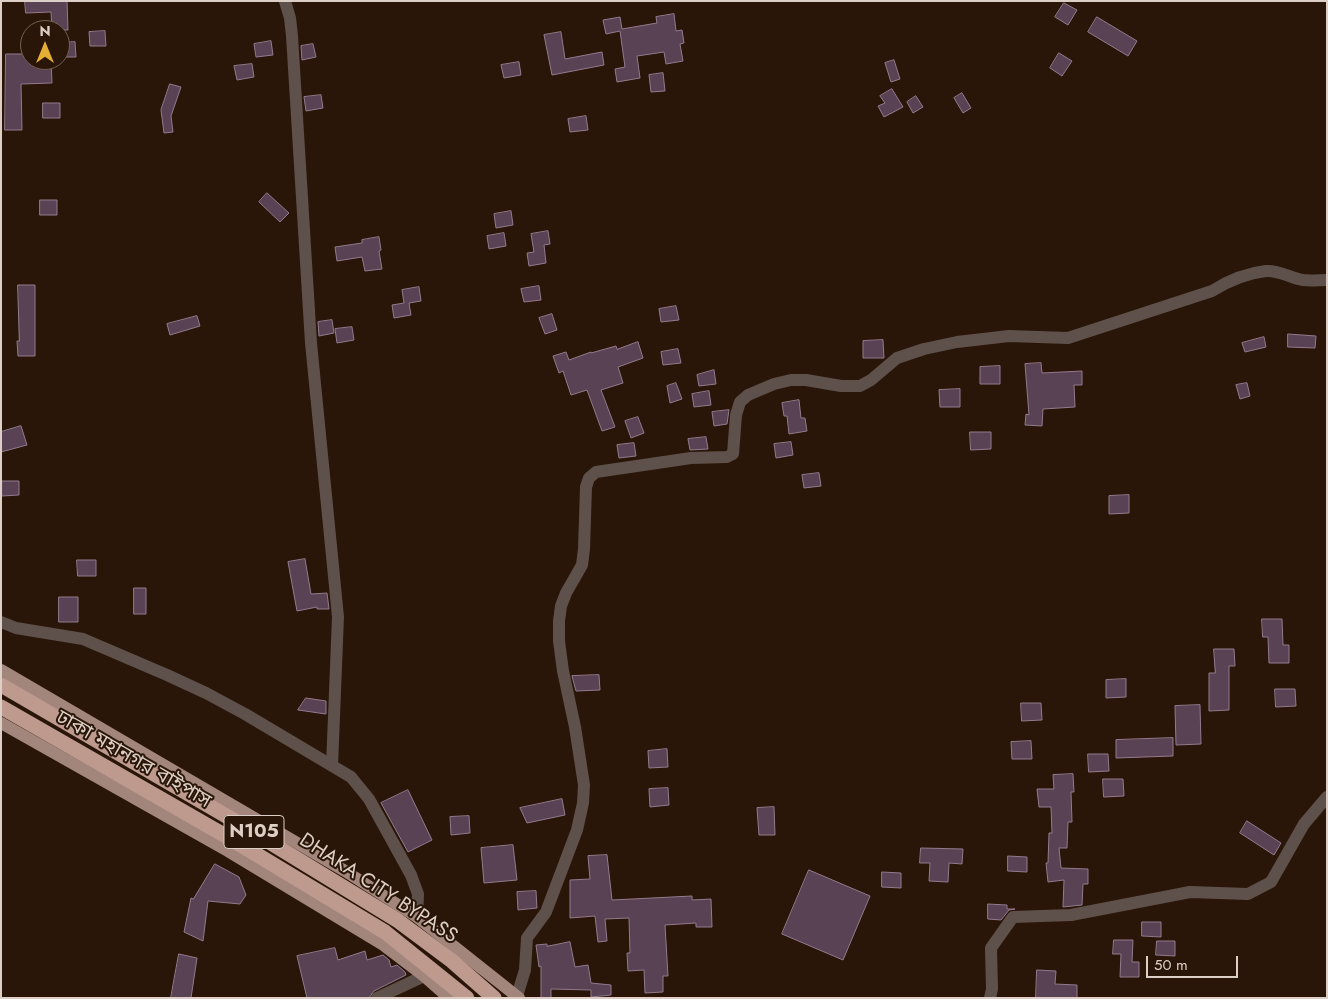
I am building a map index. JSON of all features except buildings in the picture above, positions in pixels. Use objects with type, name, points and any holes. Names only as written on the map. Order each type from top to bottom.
[{"type":"highway","name":"DHAKA CITY BYPASS","points":[[1,685],[235,821],[397,920],[452,961],[494,998]]},
{"type":"highway","name":"ঢাকা মহানগর বাইপাস","points":[[1,707],[231,839],[386,932],[467,998]]},
{"type":"main road","points":[[1,670],[345,870],[417,917],[518,997]]},
{"type":"main road","points":[[1,723],[228,851],[382,944],[449,998]]},
{"type":"street","points":[[285,1],[290,18],[292,36],[311,343],[338,617],[332,766]]},
{"type":"street","points":[[518,997],[525,970],[527,938],[546,912],[574,839],[582,810],[584,785],[575,728],[563,672],[559,641],[559,621],[561,606],[566,593],[582,565],[586,487],[589,478],[596,472],[691,458],[727,457],[733,454],[736,415],[740,402],[748,395],[774,384],[791,380],[806,380],[841,386],[860,386],[871,380],[897,358],[924,349],[957,342],[1009,336],[1068,338],[1212,291],[1225,283],[1244,276],[1267,271],[1286,274],[1303,280],[1327,280]]},
{"type":"street","points":[[1,622],[16,628],[83,639],[150,667],[206,693],[351,777],[369,799],[416,884],[418,894],[417,917]]},
{"type":"street","points":[[990,998],[992,989],[991,948],[1012,917],[1071,915],[1190,892],[1248,894],[1271,882],[1304,824],[1327,797]]},
{"type":"street","points":[[377,998],[424,976]]}]
